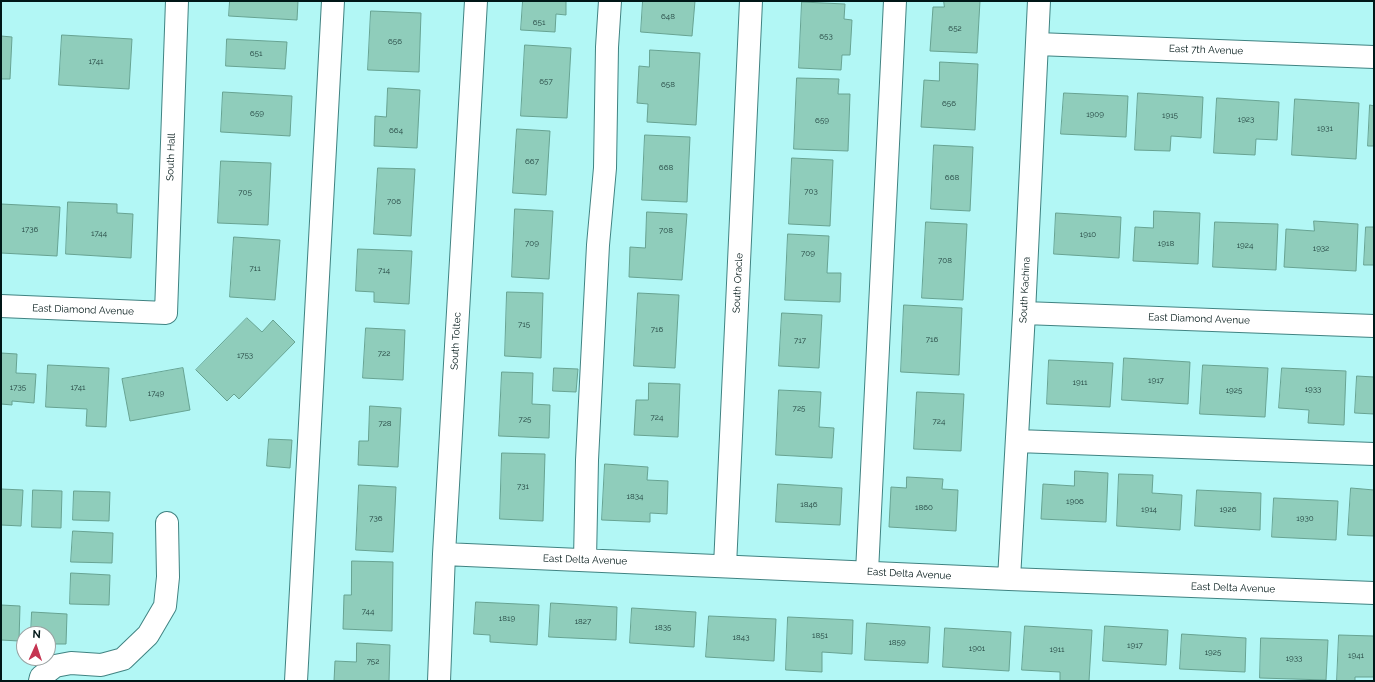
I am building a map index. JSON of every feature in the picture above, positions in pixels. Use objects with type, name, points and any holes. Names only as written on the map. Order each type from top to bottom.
[{"type":"street","name":"South Hall","points":[[166,313],[177,1]]},
{"type":"street","points":[[296,681],[333,1]]},
{"type":"street","name":"South Toltec","points":[[438,681],[476,1]]},
{"type":"street","points":[[585,560],[587,460],[598,245],[604,168],[607,47],[610,1]]},
{"type":"street","name":"South Oracle","points":[[725,566],[751,1]]},
{"type":"street","points":[[867,572],[895,1]]},
{"type":"street","name":"South Kachina","points":[[1009,579],[1039,1]]},
{"type":"street","name":"East 7th Avenue","points":[[1037,44],[1374,57]]},
{"type":"street","name":"East Diamond Avenue","points":[[1,306],[166,313]]},
{"type":"street","name":"East Diamond Avenue","points":[[1024,313],[1374,326]]},
{"type":"street","points":[[1017,441],[1374,454]]},
{"type":"street","points":[[40,681],[41,677],[55,666],[71,663],[101,665],[123,660],[148,635],[165,606],[168,577],[167,523]]},
{"type":"street","name":"East Delta Avenue","points":[[444,554],[1009,579],[1374,593]]},
{"type":"building","points":[[230,1],[298,1],[297,20],[229,16]]},
{"type":"building","points":[[523,1],[566,1],[566,15],[556,14],[555,32],[521,30]]},
{"type":"building","points":[[643,1],[695,1],[692,36],[641,32]]},
{"type":"building","points":[[944,1],[980,1],[977,53],[930,51],[933,7],[944,7]]},
{"type":"building","points":[[802,2],[845,4],[844,19],[852,20],[850,55],[842,55],[841,70],[799,68]]},
{"type":"building","points":[[371,11],[421,13],[419,72],[368,70]]},
{"type":"building","points":[[62,35],[132,39],[129,89],[59,85]]},
{"type":"building","points":[[1,36],[12,37],[10,79],[1,79]]},
{"type":"building","points":[[227,39],[287,42],[285,69],[226,66]]},
{"type":"building","points":[[525,45],[571,48],[567,118],[521,116]]},
{"type":"building","points":[[650,50],[700,53],[696,125],[647,122],[648,104],[637,103],[639,66],[649,67]]},
{"type":"building","points":[[940,62],[978,64],[975,130],[921,127],[924,80],[939,81]]},
{"type":"building","points":[[797,78],[839,79],[838,94],[850,94],[848,151],[794,149]]},
{"type":"building","points":[[388,88],[420,90],[417,148],[374,146],[375,116],[386,117]]},
{"type":"building","points":[[223,92],[292,96],[290,136],[221,132]]},
{"type":"building","points":[[1064,93],[1128,96],[1126,137],[1061,134]]},
{"type":"building","points":[[1138,93],[1203,97],[1201,138],[1171,136],[1170,151],[1135,150]]},
{"type":"building","points":[[1217,98],[1279,102],[1277,140],[1256,139],[1255,155],[1214,153]]},
{"type":"building","points":[[1295,99],[1359,103],[1356,159],[1292,155]]},
{"type":"building","points":[[1370,105],[1374,106],[1374,146],[1368,146]]},
{"type":"building","points":[[517,129],[550,131],[546,195],[513,193]]},
{"type":"building","points":[[645,135],[690,137],[687,202],[642,200]]},
{"type":"building","points":[[934,145],[973,147],[970,211],[931,209]]},
{"type":"building","points":[[792,158],[833,160],[830,226],[789,224]]},
{"type":"building","points":[[221,161],[271,163],[268,225],[218,223]]},
{"type":"building","points":[[378,168],[415,169],[411,236],[374,234]]},
{"type":"building","points":[[68,202],[117,204],[117,213],[133,214],[131,258],[66,254]]},
{"type":"building","points":[[1,204],[60,207],[57,256],[1,253]]},
{"type":"building","points":[[515,209],[553,211],[549,279],[512,277]]},
{"type":"building","points":[[1154,211],[1200,213],[1198,264],[1133,261],[1135,227],[1153,228]]},
{"type":"building","points":[[647,212],[687,214],[682,280],[629,277],[630,247],[645,248]]},
{"type":"building","points":[[1056,213],[1121,217],[1119,258],[1054,254]]},
{"type":"building","points":[[1314,221],[1358,224],[1356,271],[1284,267],[1286,229],[1314,231]]},
{"type":"building","points":[[926,222],[967,224],[963,300],[922,298]]},
{"type":"building","points":[[1215,222],[1278,224],[1276,270],[1213,267]]},
{"type":"building","points":[[1366,227],[1374,227],[1374,265],[1364,265]]},
{"type":"building","points":[[788,234],[829,236],[827,273],[841,273],[840,302],[785,300]]},
{"type":"building","points":[[234,237],[280,240],[275,300],[230,297]]},
{"type":"building","points":[[358,249],[412,251],[409,304],[374,302],[374,292],[356,291]]},
{"type":"building","points":[[507,292],[543,293],[541,358],[505,356]]},
{"type":"building","points":[[638,293],[679,295],[675,368],[634,366]]},
{"type":"building","points":[[904,305],[962,308],[959,375],[901,372]]},
{"type":"building","points":[[782,313],[822,315],[819,368],[779,366]]},
{"type":"building","points":[[247,318],[262,332],[273,320],[295,342],[239,399],[234,394],[227,401],[196,370]]},
{"type":"building","points":[[366,328],[405,330],[403,380],[363,378]]},
{"type":"building","points":[[1,353],[17,354],[16,373],[36,374],[34,403],[12,401],[12,405],[1,404]]},
{"type":"building","points":[[1124,358],[1190,362],[1188,404],[1122,400]]},
{"type":"building","points":[[1049,360],[1113,363],[1110,407],[1047,404]]},
{"type":"building","points":[[48,365],[109,368],[106,427],[86,426],[87,409],[46,407]]},
{"type":"building","points":[[1203,365],[1268,368],[1265,417],[1200,414]]},
{"type":"building","points":[[183,368],[190,410],[130,421],[122,379]]},
{"type":"building","points":[[554,368],[578,369],[576,392],[553,391]]},
{"type":"building","points":[[1282,368],[1346,371],[1344,425],[1308,423],[1309,410],[1279,408]]},
{"type":"building","points":[[502,372],[533,373],[532,404],[550,405],[549,438],[499,436]]},
{"type":"building","points":[[1357,376],[1374,377],[1374,414],[1355,413]]},
{"type":"building","points":[[649,383],[680,384],[678,437],[634,435],[636,400],[648,400]]},
{"type":"building","points":[[779,390],[821,392],[819,427],[834,428],[832,458],[776,455]]},
{"type":"building","points":[[917,392],[964,394],[961,451],[914,449]]},
{"type":"building","points":[[370,406],[401,408],[398,467],[358,465],[359,441],[368,441]]},
{"type":"building","points":[[269,439],[292,440],[290,468],[267,466]]},
{"type":"building","points":[[502,453],[545,454],[543,521],[500,519]]},
{"type":"building","points":[[605,464],[648,467],[647,480],[668,481],[667,514],[650,513],[650,522],[602,520]]},
{"type":"building","points":[[1075,471],[1108,473],[1106,522],[1041,519],[1043,484],[1074,486]]},
{"type":"building","points":[[1119,474],[1153,475],[1152,493],[1182,495],[1180,530],[1117,526]]},
{"type":"building","points":[[907,477],[943,479],[942,489],[958,490],[956,531],[889,527],[891,487],[906,488]]},
{"type":"building","points":[[778,484],[842,488],[840,525],[776,522]]},
{"type":"building","points":[[359,485],[396,487],[393,552],[356,550]]},
{"type":"building","points":[[1351,488],[1374,490],[1374,536],[1348,535]]},
{"type":"building","points":[[1,489],[23,490],[21,526],[1,525]]},
{"type":"building","points":[[33,490],[62,491],[61,528],[32,527]]},
{"type":"building","points":[[1197,490],[1261,493],[1260,530],[1195,526]]},
{"type":"building","points":[[74,491],[110,492],[109,521],[73,520]]},
{"type":"building","points":[[1274,498],[1338,501],[1336,540],[1272,537]]},
{"type":"building","points":[[73,531],[113,533],[112,563],[71,562]]},
{"type":"building","points":[[352,561],[393,562],[392,631],[343,629],[344,595],[351,595]]},
{"type":"building","points":[[71,573],[110,575],[109,605],[70,604]]},
{"type":"building","points":[[476,602],[539,605],[537,645],[490,642],[490,635],[474,634]]},
{"type":"building","points":[[551,603],[617,607],[616,640],[549,637]]},
{"type":"building","points":[[1,605],[20,606],[19,626],[16,626],[16,641],[1,640]]},
{"type":"building","points":[[632,608],[696,612],[694,647],[630,643]]},
{"type":"building","points":[[32,612],[67,614],[66,644],[56,644],[56,626],[31,626]]},
{"type":"building","points":[[709,616],[776,619],[774,661],[706,657]]},
{"type":"building","points":[[788,617],[853,620],[852,654],[822,652],[822,672],[786,670]]},
{"type":"building","points":[[867,623],[930,627],[928,663],[865,660]]},
{"type":"building","points":[[1025,626],[1092,630],[1089,681],[1060,681],[1060,672],[1022,670]]},
{"type":"building","points":[[1105,626],[1168,630],[1166,665],[1103,661]]},
{"type":"building","points":[[945,628],[1011,632],[1009,671],[943,667]]},
{"type":"building","points":[[1182,634],[1246,638],[1245,672],[1180,669]]},
{"type":"building","points":[[1339,635],[1374,636],[1374,677],[1355,677],[1355,681],[1337,681]]},
{"type":"building","points":[[1261,638],[1328,640],[1326,680],[1260,678]]},
{"type":"building","points":[[357,643],[390,645],[389,681],[334,681],[335,661],[356,662]]}]
